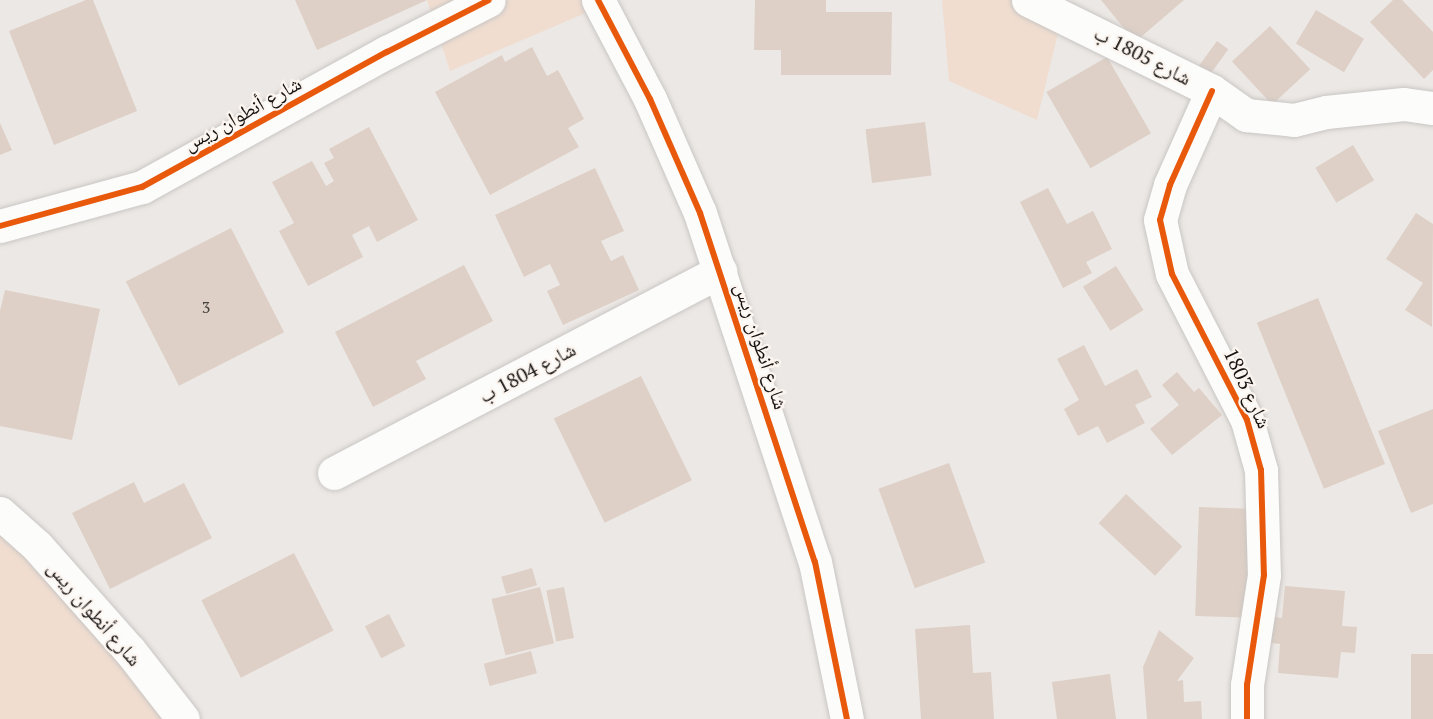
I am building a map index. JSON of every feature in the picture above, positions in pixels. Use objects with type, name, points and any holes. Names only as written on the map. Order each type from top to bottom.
[{"type":"street","name":"شارع أنطوان ريس","points":[[0,226],[142,187],[387,52],[489,0]]},
{"type":"street","name":"شارع أنطوان ريس","points":[[598,0],[650,99],[700,213],[815,562],[847,719]]},
{"type":"street","name":"شارع 1805 ب","points":[[1028,0],[1212,91],[1246,115],[1269,120],[1294,120],[1326,112],[1404,105],[1433,108]]},
{"type":"street","name":"شارع 1803","points":[[1212,91],[1170,185],[1160,220],[1172,274],[1247,420],[1261,470],[1264,575],[1247,685],[1247,719]]},
{"type":"street","name":"شارع 1804 ب","points":[[334,473],[720,271]]},
{"type":"street","name":"شارع أنطوان ريس","points":[[0,513],[37,546],[122,642],[183,719]]},
{"type":"shaded area","points":[[427,0],[616,0],[450,71]]},
{"type":"shaded area","points":[[942,0],[1066,0],[1037,120],[949,81]]},
{"type":"shaded area","points":[[0,504],[162,719],[0,719]]},
{"type":"building","points":[[86,0],[93,0],[137,111],[54,145],[9,31]]},
{"type":"building","points":[[295,0],[427,0],[317,50]]},
{"type":"building","points":[[755,0],[826,0],[826,12],[892,12],[891,75],[781,75],[781,50],[754,50]]},
{"type":"building","points":[[1101,0],[1184,0],[1135,42]]},
{"type":"building","points":[[1393,0],[1402,0],[1433,32],[1433,70],[1424,79],[1370,22]]},
{"type":"building","points":[[1316,10],[1364,39],[1344,72],[1296,43]]},
{"type":"building","points":[[1270,26],[1310,69],[1272,105],[1232,61]]},
{"type":"building","points":[[1217,41],[1228,49],[1204,82],[1193,74]]},
{"type":"building","points":[[532,47],[547,76],[558,70],[584,119],[568,128],[579,147],[490,195],[435,92],[502,55],[505,62]]},
{"type":"building","points":[[1107,57],[1151,133],[1090,168],[1046,92]]},
{"type":"building","points":[[925,122],[932,176],[872,183],[865,129]]},
{"type":"building","points":[[0,123],[12,150],[0,155]]},
{"type":"building","points":[[369,127],[418,220],[377,242],[369,226],[352,235],[363,257],[308,286],[279,231],[294,223],[272,182],[312,161],[326,186],[334,181],[324,163],[334,158],[329,149]]},
{"type":"building","points":[[1353,145],[1374,180],[1336,203],[1315,168]]},
{"type":"building","points":[[595,168],[624,231],[601,241],[611,261],[623,255],[639,290],[563,325],[547,291],[560,285],[550,264],[524,277],[495,215]]},
{"type":"building","points":[[1048,188],[1067,224],[1093,211],[1112,249],[1086,262],[1092,273],[1063,288],[1020,202]]},
{"type":"building","points":[[1416,213],[1433,224],[1432,327],[1405,310],[1423,283],[1386,259]]},
{"type":"building","points":[[231,228],[284,332],[179,386],[126,282]]},
{"type":"building","points":[[464,265],[493,321],[416,361],[426,379],[373,407],[335,332]]},
{"type":"building","points":[[1116,266],[1144,310],[1110,331],[1083,287]]},
{"type":"building","points":[[5,290],[100,309],[72,440],[0,426],[0,311]]},
{"type":"building","points":[[1318,298],[1385,464],[1324,489],[1257,323]]},
{"type":"building","points":[[1084,345],[1105,386],[1137,369],[1152,397],[1135,405],[1145,423],[1107,443],[1098,426],[1078,436],[1064,409],[1079,400],[1057,359]]},
{"type":"building","points":[[1177,372],[1194,392],[1199,388],[1222,415],[1172,455],[1150,429],[1179,405],[1162,385]]},
{"type":"building","points":[[641,376],[692,480],[605,523],[554,419]]},
{"type":"building","points":[[1433,409],[1433,504],[1411,513],[1378,431]]},
{"type":"building","points":[[949,463],[985,563],[915,588],[879,489]]},
{"type":"building","points":[[134,482],[144,503],[184,483],[212,538],[110,589],[72,513]]},
{"type":"building","points":[[1126,494],[1182,547],[1155,576],[1099,523]]},
{"type":"building","points":[[1199,507],[1254,509],[1250,618],[1195,616]]},
{"type":"building","points":[[294,553],[333,631],[241,678],[201,600]]},
{"type":"building","points":[[532,568],[537,585],[506,594],[501,577]]},
{"type":"building","points":[[1285,586],[1345,591],[1342,626],[1357,627],[1355,653],[1341,652],[1338,678],[1278,673],[1280,644],[1271,643],[1273,617],[1282,618]]},
{"type":"building","points":[[540,587],[554,643],[506,655],[491,599]]},
{"type":"building","points":[[564,587],[574,638],[556,641],[546,590]]},
{"type":"building","points":[[389,614],[405,646],[381,658],[365,626]]},
{"type":"building","points":[[970,625],[973,673],[991,672],[994,719],[921,719],[915,629]]},
{"type":"building","points":[[1159,630],[1194,658],[1177,681],[1183,680],[1184,702],[1201,701],[1202,719],[1147,719],[1143,667]]},
{"type":"building","points":[[531,651],[537,673],[490,686],[484,664]]},
{"type":"building","points":[[1411,654],[1433,654],[1433,719],[1411,719]]},
{"type":"building","points":[[1110,674],[1116,719],[1057,719],[1052,682]]},
{"type":"cycle path","points":[[0,226],[142,187],[387,52],[489,0]]},
{"type":"cycle path","points":[[598,0],[650,99],[700,213],[815,562],[847,719]]},
{"type":"cycle path","points":[[1212,91],[1170,185],[1160,220],[1172,274],[1247,420],[1261,470],[1264,575],[1247,685],[1247,719]]}]
